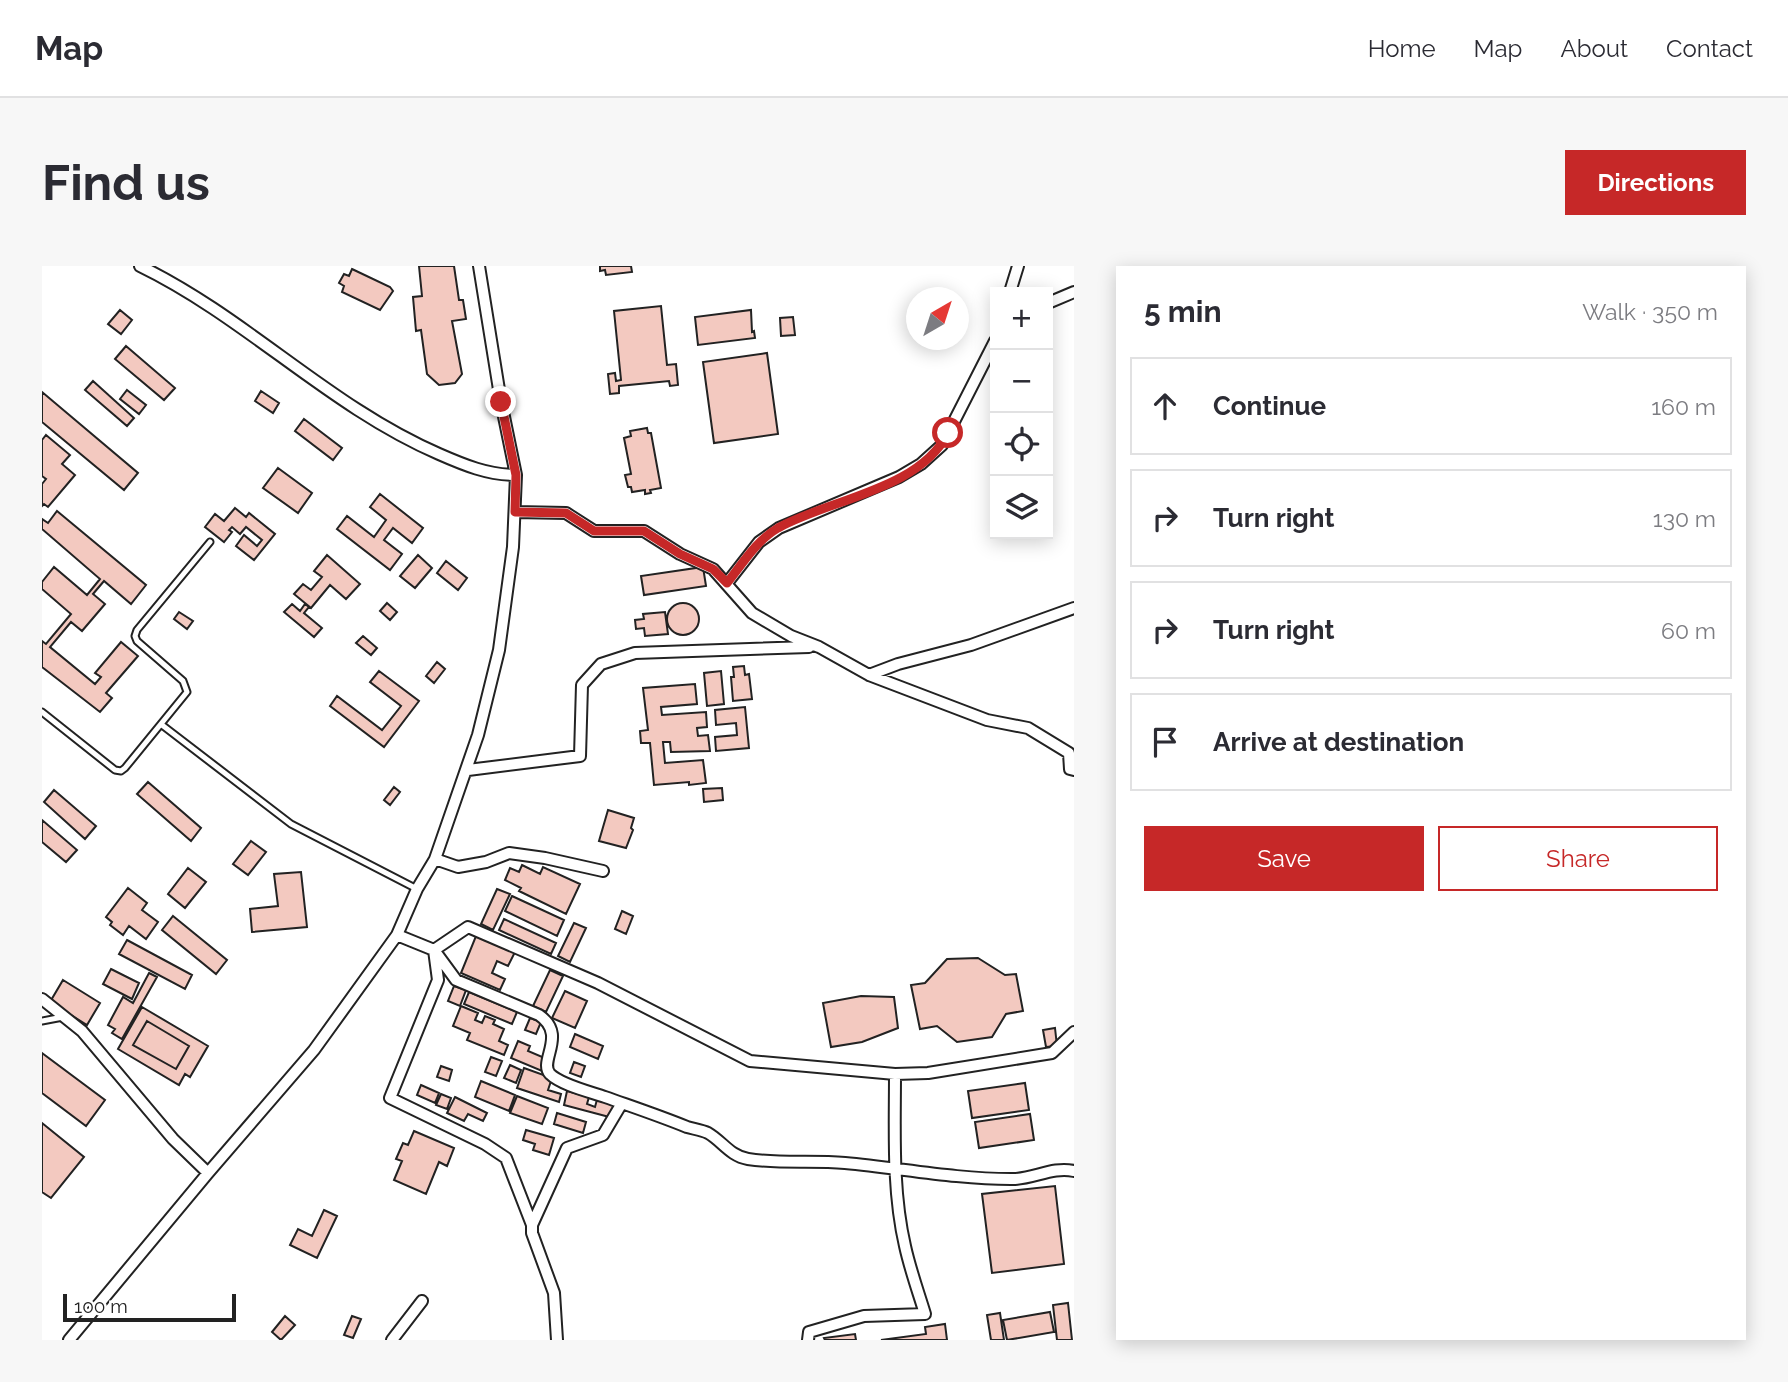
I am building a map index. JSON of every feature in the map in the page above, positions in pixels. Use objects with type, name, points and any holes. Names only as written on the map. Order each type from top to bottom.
[{"type":"street","points":[[140,266],[243,329],[359,412],[416,445],[494,475],[516,475]]},
{"type":"street","points":[[69,1340],[314,1050],[397,935],[417,889],[435,859],[468,770],[499,650],[513,547],[516,475],[479,266]]},
{"type":"street","points":[[1012,287],[1018,266]]},
{"type":"street","points":[[1053,301],[1074,292]]},
{"type":"street","points":[[727,583],[759,542],[779,528],[899,477],[931,455],[942,445],[990,350]]},
{"type":"street","points":[[515,512],[566,513],[594,531],[644,531],[680,554],[713,569],[752,613],[791,636],[818,647],[869,675],[987,720],[1028,729],[1069,753],[1070,769],[1074,770]]},
{"type":"street","points":[[869,675],[898,664],[971,645],[1074,608]]},
{"type":"street","points":[[468,770],[580,756],[582,685],[600,664],[635,653],[818,647]]},
{"type":"street","points":[[435,859],[458,867],[485,862],[509,853],[603,871]]},
{"type":"street","points":[[434,950],[468,927],[597,983],[750,1061],[894,1073],[928,1073],[1052,1053],[1074,1032]]},
{"type":"street","points":[[397,935],[434,950],[456,980],[548,1021],[553,1033],[548,1068],[551,1075],[578,1088],[687,1127],[703,1130],[732,1153],[748,1159],[821,1161],[1014,1180],[1064,1169],[1074,1171]]},
{"type":"street","points":[[434,950],[438,980],[390,1098],[485,1144],[506,1158],[532,1225],[532,1233],[556,1303],[557,1340]]},
{"type":"street","points":[[42,999],[82,1031],[165,1130],[208,1173]]},
{"type":"street","points":[[808,1340],[809,1332],[864,1316],[925,1314],[905,1246],[895,1170],[894,1073]]},
{"type":"street","points":[[532,1225],[567,1149],[603,1135],[622,1103]]},
{"type":"street","points":[[392,1340],[422,1301]]},
{"type":"lane","points":[[42,712],[118,771],[125,768],[187,692],[187,687],[137,641],[137,630],[210,541]]},
{"type":"lane","points":[[162,725],[291,824],[417,889]]},
{"type":"lane","points":[[42,1021],[65,1017]]},
{"type":"building","points":[[419,266],[454,266],[459,300],[463,300],[466,319],[452,321],[462,374],[455,383],[439,385],[427,374],[421,330],[416,331],[413,297],[422,296]]},
{"type":"building","points":[[600,266],[631,266],[632,272],[606,275],[605,270],[600,271]]},
{"type":"building","points":[[352,269],[390,287],[393,291],[380,310],[342,292],[344,286],[339,283],[344,274],[349,276]]},
{"type":"building","points":[[661,306],[667,365],[676,364],[678,385],[670,386],[669,381],[619,386],[619,393],[610,394],[608,374],[615,373],[616,381],[621,380],[614,311]]},
{"type":"building","points":[[120,310],[132,320],[121,334],[108,324]]},
{"type":"building","points":[[751,310],[752,332],[754,331],[755,338],[698,345],[695,317]]},
{"type":"building","points":[[793,317],[795,335],[781,336],[780,318]]},
{"type":"building","points":[[126,346],[175,388],[164,400],[115,359]]},
{"type":"building","points":[[767,353],[778,434],[714,443],[703,362]]},
{"type":"building","points":[[93,381],[134,418],[127,426],[85,390]]},
{"type":"building","points":[[127,390],[146,405],[139,414],[120,399]]},
{"type":"building","points":[[261,391],[279,403],[273,413],[255,401]]},
{"type":"building","points":[[42,392],[138,473],[124,490],[42,422]]},
{"type":"building","points":[[304,419],[342,448],[333,460],[295,431]]},
{"type":"building","points":[[647,428],[648,433],[651,433],[661,488],[645,494],[645,490],[632,492],[631,487],[628,487],[625,475],[631,474],[624,438],[631,436],[630,431]]},
{"type":"building","points":[[46,435],[70,455],[62,464],[75,475],[48,507],[44,504],[42,506],[42,484],[46,479],[42,476],[42,440]]},
{"type":"building","points":[[278,468],[312,493],[298,513],[263,488]]},
{"type":"building","points":[[380,494],[423,528],[412,543],[393,528],[384,540],[402,554],[390,570],[337,529],[347,516],[374,537],[386,520],[370,507]]},
{"type":"building","points":[[235,508],[246,517],[249,513],[275,534],[254,560],[236,546],[244,535],[257,546],[262,540],[246,527],[240,534],[232,527],[229,530],[232,532],[224,542],[205,527],[215,514],[224,521]]},
{"type":"building","points":[[57,511],[146,585],[131,604],[104,581],[93,594],[105,604],[82,631],[71,622],[50,647],[95,684],[101,677],[95,673],[121,642],[138,656],[106,693],[112,698],[100,712],[42,667],[42,641],[46,644],[71,614],[42,589],[42,582],[54,567],[87,595],[100,579],[42,529],[42,519],[48,523]]},
{"type":"building","points":[[327,555],[360,584],[346,599],[330,585],[311,608],[294,594],[303,584],[311,590],[322,577],[314,571]]},
{"type":"building","points":[[418,555],[432,568],[415,588],[400,576]]},
{"type":"building","points":[[446,561],[467,578],[458,590],[437,573]]},
{"type":"building","points":[[703,567],[706,586],[644,595],[641,576]]},
{"type":"building","points":[[387,603],[397,612],[390,620],[380,611]]},
{"type":"building","points":[[683,603],[695,607],[699,619],[695,631],[683,635],[671,631],[667,619],[671,607]]},
{"type":"building","points":[[292,604],[300,611],[305,604],[309,607],[304,613],[322,628],[314,637],[284,612]]},
{"type":"building","points":[[179,612],[193,621],[187,629],[174,619]]},
{"type":"building","points":[[665,612],[668,634],[645,636],[644,628],[636,629],[635,620],[644,619],[643,614]]},
{"type":"building","points":[[363,636],[377,648],[371,655],[356,643]]},
{"type":"building","points":[[437,662],[445,669],[434,683],[426,676]]},
{"type":"building","points":[[744,666],[745,675],[749,674],[752,699],[733,701],[733,667]]},
{"type":"building","points":[[379,671],[419,701],[384,747],[330,706],[337,696],[382,730],[401,706],[370,682]]},
{"type":"building","points":[[721,671],[724,704],[707,706],[704,673]]},
{"type":"building","points":[[695,684],[697,704],[661,707],[662,715],[706,712],[707,727],[697,728],[698,736],[708,735],[710,751],[671,752],[670,742],[663,742],[665,763],[703,760],[706,783],[654,785],[650,743],[641,743],[640,731],[648,730],[643,688]]},
{"type":"building","points":[[745,707],[749,748],[716,751],[715,737],[737,735],[736,723],[716,725],[715,710]]},
{"type":"building","points":[[148,782],[201,828],[191,841],[137,794]]},
{"type":"building","points":[[394,787],[400,792],[390,805],[384,800]]},
{"type":"building","points":[[722,788],[723,800],[704,802],[703,789]]},
{"type":"building","points":[[54,790],[96,826],[85,839],[44,802]]},
{"type":"building","points":[[608,810],[634,818],[631,828],[633,830],[626,848],[599,841]]},
{"type":"building","points":[[42,820],[77,850],[66,862],[42,842]]},
{"type":"building","points":[[251,841],[266,852],[248,875],[233,864]]},
{"type":"building","points":[[522,865],[540,874],[543,867],[580,884],[566,914],[519,891],[521,888],[505,880],[510,868],[519,872]]},
{"type":"building","points":[[188,868],[206,882],[185,908],[168,894]]},
{"type":"building","points":[[301,872],[307,927],[252,932],[250,909],[278,906],[274,874]]},
{"type":"building","points":[[128,888],[147,903],[142,910],[158,922],[146,939],[129,926],[123,935],[110,925],[112,922],[106,917]]},
{"type":"building","points":[[497,889],[510,894],[493,930],[481,924]]},
{"type":"building","points":[[512,896],[564,920],[557,936],[505,911]]},
{"type":"building","points":[[622,911],[633,916],[626,934],[615,929]]},
{"type":"building","points":[[173,916],[227,960],[216,974],[162,930]]},
{"type":"building","points":[[504,919],[556,943],[551,954],[499,930]]},
{"type":"building","points":[[574,923],[586,928],[570,962],[558,956]]},
{"type":"building","points":[[476,936],[515,952],[508,966],[497,961],[492,973],[505,979],[500,990],[461,973]]},
{"type":"building","points":[[127,940],[192,975],[185,989],[119,954]]},
{"type":"building","points":[[978,958],[1005,975],[1016,974],[1023,1011],[1006,1014],[992,1037],[957,1042],[937,1026],[920,1029],[911,985],[925,983],[947,959]]},
{"type":"building","points":[[111,969],[139,983],[132,999],[103,984]]},
{"type":"building","points":[[550,970],[563,976],[546,1012],[533,1006]]},
{"type":"building","points":[[149,973],[157,977],[122,1039],[112,1033],[115,1029],[108,1025],[123,997],[133,1003]]},
{"type":"building","points":[[63,980],[100,1003],[87,1025],[50,1002]]},
{"type":"building","points":[[454,986],[466,990],[460,1006],[448,1001]]},
{"type":"building","points":[[565,991],[587,1001],[575,1028],[552,1018]]},
{"type":"building","points":[[469,992],[517,1012],[512,1024],[464,1004]]},
{"type":"building","points":[[861,996],[894,997],[898,1028],[862,1042],[831,1047],[823,1003]]},
{"type":"building","points":[[461,1006],[478,1013],[475,1020],[482,1023],[485,1016],[495,1020],[493,1024],[504,1029],[499,1041],[508,1045],[504,1055],[467,1040],[470,1033],[453,1026]]},
{"type":"building","points":[[142,1007],[208,1046],[190,1077],[185,1074],[179,1085],[118,1049]],"holes":[[[147,1021],[189,1046],[176,1069],[133,1045]]]},
{"type":"building","points":[[530,1018],[541,1022],[536,1034],[525,1030]]},
{"type":"building","points":[[147,1021],[189,1046],[176,1069],[133,1045]]},
{"type":"building","points":[[1055,1028],[1057,1046],[1046,1047],[1043,1030]]},
{"type":"building","points":[[575,1034],[603,1046],[598,1059],[570,1047]]},
{"type":"building","points":[[518,1041],[530,1046],[528,1051],[547,1059],[542,1071],[511,1058]]},
{"type":"building","points":[[42,1053],[105,1100],[86,1126],[42,1093]]},
{"type":"building","points":[[491,1057],[502,1061],[496,1076],[485,1072]]},
{"type":"building","points":[[574,1062],[585,1066],[581,1077],[570,1073]]},
{"type":"building","points":[[510,1065],[521,1070],[516,1083],[504,1078]]},
{"type":"building","points":[[441,1066],[452,1070],[449,1081],[437,1077]]},
{"type":"building","points":[[524,1068],[552,1078],[548,1090],[561,1094],[559,1102],[517,1088]]},
{"type":"building","points":[[481,1081],[515,1095],[509,1111],[475,1097]]},
{"type":"building","points":[[1025,1083],[1029,1110],[972,1118],[968,1091]]},
{"type":"building","points":[[421,1085],[439,1093],[435,1103],[417,1095]]},
{"type":"building","points":[[567,1091],[589,1097],[587,1104],[595,1107],[598,1096],[617,1101],[613,1118],[564,1105]]},
{"type":"building","points":[[441,1094],[451,1098],[447,1109],[436,1105]]},
{"type":"building","points":[[517,1096],[548,1108],[542,1124],[510,1113]]},
{"type":"building","points":[[455,1097],[487,1113],[483,1121],[468,1114],[464,1121],[447,1113]]},
{"type":"building","points":[[557,1113],[586,1122],[583,1133],[554,1124]]},
{"type":"building","points":[[1030,1114],[1034,1140],[979,1148],[975,1122]]},
{"type":"building","points":[[42,1123],[84,1157],[51,1198],[42,1192]]},
{"type":"building","points":[[526,1130],[554,1138],[549,1155],[533,1150],[535,1144],[523,1140]]},
{"type":"building","points":[[414,1131],[454,1148],[447,1166],[439,1162],[426,1194],[394,1180],[402,1161],[396,1159],[403,1143],[408,1145]]},
{"type":"building","points":[[1055,1186],[1064,1264],[992,1273],[982,1194]]},
{"type":"building","points":[[324,1210],[337,1216],[317,1258],[290,1245],[298,1229],[312,1236]]},
{"type":"building","points":[[1068,1303],[1072,1340],[1057,1340],[1053,1305]]},
{"type":"building","points":[[1050,1312],[1054,1332],[1007,1340],[1003,1320]]},
{"type":"building","points":[[1000,1313],[1004,1340],[991,1340],[987,1315]]},
{"type":"building","points":[[285,1316],[295,1325],[281,1340],[272,1332]]},
{"type":"building","points":[[352,1316],[361,1319],[353,1338],[344,1335]]},
{"type":"building","points":[[945,1324],[947,1340],[881,1340],[926,1334],[925,1327]]},
{"type":"building","points":[[855,1334],[856,1340],[824,1338]]},
{"type":"route","points":[[501,402],[516,475],[515,512],[566,513],[594,531],[644,531],[680,554],[713,569],[727,583],[759,542],[779,528],[899,477],[921,464],[942,445],[948,433]]}]
